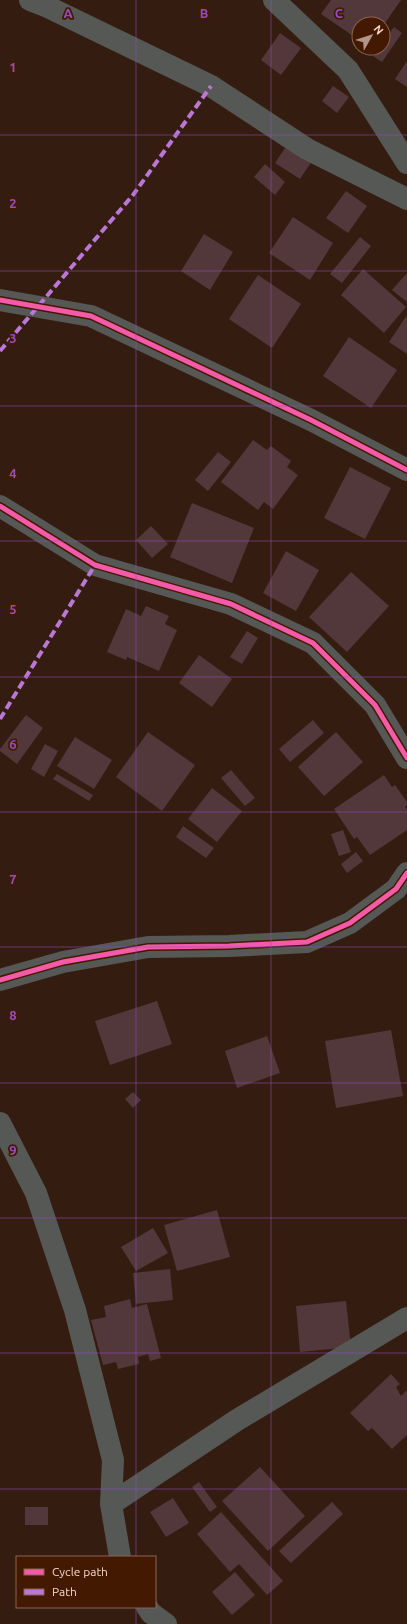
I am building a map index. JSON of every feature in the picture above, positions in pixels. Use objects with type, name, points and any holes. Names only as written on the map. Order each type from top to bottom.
[{"type":"street","points":[[30,0],[48,7],[211,86],[307,148],[407,199]]},
{"type":"street","points":[[274,0],[348,70],[407,163]]},
{"type":"street","points":[[0,300],[90,316],[311,420],[407,470]]},
{"type":"street","points":[[0,506],[95,565],[231,604],[313,643],[375,705],[407,758]]},
{"type":"street","points":[[0,980],[63,962],[148,947],[229,946],[307,942],[350,923],[396,889],[407,873]]},
{"type":"street","points":[[0,1123],[36,1193],[76,1310],[113,1460],[111,1504],[120,1556]]},
{"type":"street","points":[[111,1504],[237,1420],[407,1318]]},
{"type":"street","points":[[148,1608],[151,1613],[166,1624]]},
{"type":"building","points":[[331,0],[401,0],[390,16],[351,16],[351,35],[321,14]]},
{"type":"building","points":[[394,27],[402,33],[391,49],[391,31]]},
{"type":"building","points":[[280,33],[301,48],[281,75],[261,60]]},
{"type":"building","points":[[373,56],[386,56],[382,62]]},
{"type":"building","points":[[407,61],[407,87],[395,79]]},
{"type":"building","points":[[333,86],[349,97],[337,113],[322,101]]},
{"type":"building","points":[[289,142],[314,158],[300,179],[275,163]]},
{"type":"building","points":[[265,164],[285,182],[275,195],[254,177]]},
{"type":"building","points":[[346,191],[367,206],[348,233],[326,218]]},
{"type":"building","points":[[293,217],[333,243],[310,280],[269,253]]},
{"type":"building","points":[[204,234],[233,252],[210,290],[181,271]]},
{"type":"building","points":[[360,237],[371,246],[342,283],[330,274]]},
{"type":"building","points":[[363,269],[406,307],[384,333],[341,295]]},
{"type":"building","points":[[407,273],[407,302],[392,290]]},
{"type":"building","points":[[258,275],[301,304],[272,348],[229,319]]},
{"type":"building","points":[[407,315],[407,354],[389,342]]},
{"type":"building","points":[[349,337],[397,370],[371,408],[323,376]]},
{"type":"building","points":[[253,440],[267,450],[271,446],[291,461],[287,467],[298,475],[273,509],[264,502],[258,510],[221,482]]},
{"type":"building","points":[[218,452],[231,462],[208,491],[195,480]]},
{"type":"building","points":[[350,467],[391,488],[365,539],[324,518]]},
{"type":"building","points":[[192,503],[254,528],[232,583],[170,557]]},
{"type":"building","points":[[151,526],[168,544],[152,558],[136,540]]},
{"type":"building","points":[[286,551],[319,570],[296,611],[263,593]]},
{"type":"building","points":[[351,572],[389,606],[347,652],[309,617]]},
{"type":"building","points":[[146,606],[169,616],[165,624],[177,630],[159,671],[127,657],[126,660],[107,652],[126,609],[141,616]]},
{"type":"building","points":[[247,631],[258,638],[242,664],[230,657]]},
{"type":"building","points":[[199,655],[232,679],[212,707],[179,683]]},
{"type":"building","points":[[26,715],[43,728],[17,764],[0,751],[0,749]]},
{"type":"building","points":[[313,720],[324,733],[290,762],[279,749]]},
{"type":"building","points":[[148,732],[195,765],[162,811],[116,777]]},
{"type":"building","points":[[336,732],[363,762],[324,796],[298,767]]},
{"type":"building","points":[[75,737],[112,760],[94,789],[57,766]]},
{"type":"building","points":[[45,744],[58,751],[44,777],[31,769]]},
{"type":"building","points":[[231,770],[255,798],[245,806],[221,778]]},
{"type":"building","points":[[57,774],[93,795],[89,801],[53,779]]},
{"type":"building","points":[[384,775],[392,787],[395,785],[407,802],[405,807],[407,810],[407,830],[370,855],[357,837],[354,839],[334,809]]},
{"type":"building","points":[[212,788],[242,811],[217,842],[188,819]]},
{"type":"building","points":[[183,826],[214,848],[206,858],[176,837]]},
{"type":"building","points":[[343,830],[351,852],[339,856],[331,834]]},
{"type":"building","points":[[356,852],[363,861],[347,873],[341,864]]},
{"type":"building","points":[[157,1001],[172,1044],[110,1065],[95,1021]]},
{"type":"building","points":[[391,1030],[403,1096],[336,1108],[325,1041]]},
{"type":"building","points":[[267,1036],[280,1073],[237,1088],[225,1051]]},
{"type":"building","points":[[133,1092],[141,1100],[133,1108],[125,1099]]},
{"type":"building","points":[[217,1210],[230,1257],[177,1271],[164,1225]]},
{"type":"building","points":[[153,1228],[168,1253],[136,1271],[121,1247]]},
{"type":"building","points":[[170,1269],[173,1300],[136,1304],[133,1273]]},
{"type":"building","points":[[130,1299],[132,1308],[147,1304],[161,1358],[150,1361],[148,1354],[138,1357],[139,1364],[118,1369],[116,1362],[103,1365],[91,1320],[106,1317],[104,1306]]},
{"type":"building","points":[[346,1301],[351,1347],[300,1352],[296,1306]]},
{"type":"building","points":[[391,1374],[400,1384],[396,1387],[401,1396],[407,1390],[407,1435],[392,1449],[372,1428],[368,1431],[350,1413]]},
{"type":"building","points":[[260,1467],[305,1516],[268,1551],[222,1501]]},
{"type":"building","points":[[199,1482],[217,1507],[210,1512],[192,1487]]},
{"type":"building","points":[[173,1498],[189,1523],[166,1537],[150,1512]]},
{"type":"building","points":[[332,1502],[343,1514],[291,1563],[279,1551]]},
{"type":"building","points":[[25,1507],[48,1507],[48,1525],[25,1525]]},
{"type":"building","points":[[221,1512],[283,1581],[267,1595],[239,1564],[230,1572],[197,1534]]},
{"type":"building","points":[[235,1572],[255,1595],[232,1615],[212,1592]]},
{"type":"marked path","points":[[0,351],[133,195],[211,86]]},
{"type":"marked path","points":[[0,719],[95,565]]},
{"type":"cycle path","points":[[0,300],[91,316],[311,420],[407,470]]},
{"type":"cycle path","points":[[0,506],[95,565],[231,604],[313,643],[375,705],[407,758]]},
{"type":"cycle path","points":[[0,980],[63,962],[148,947],[229,946],[307,942],[350,923],[396,889],[407,873]]}]
